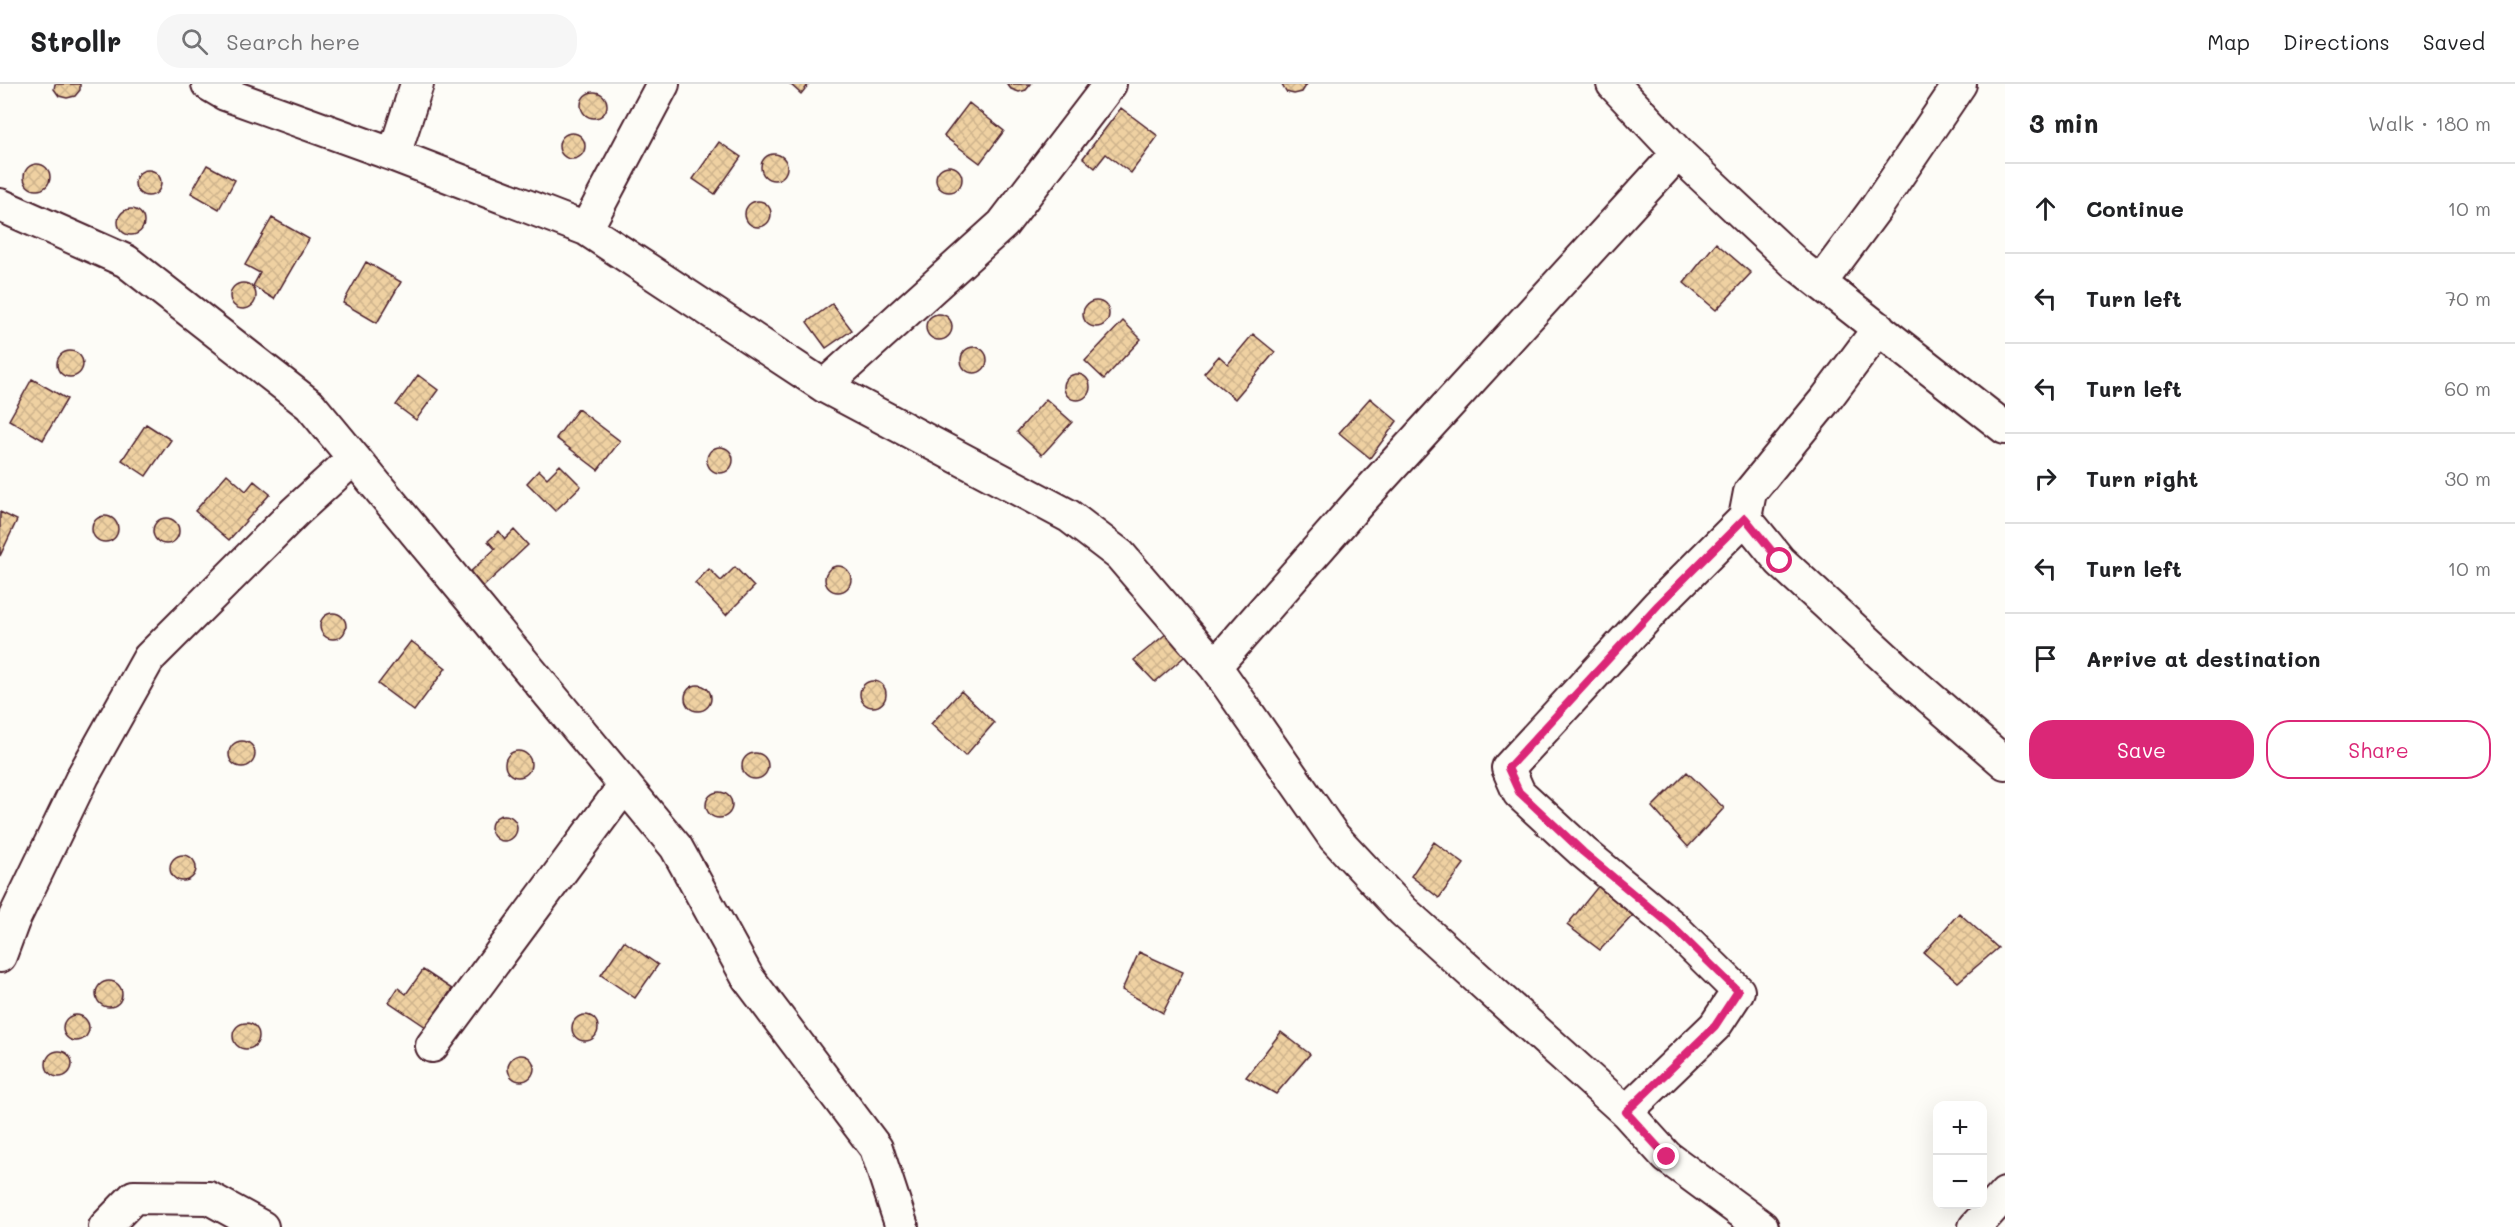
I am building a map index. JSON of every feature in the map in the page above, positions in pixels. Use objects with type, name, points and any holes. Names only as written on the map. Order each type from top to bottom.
[{"type":"street","points":[[208,84],[225,94],[394,155],[586,229],[824,386],[1069,516],[1120,555],[1215,666],[1334,837],[1403,911],[1626,1112],[1667,1157],[1762,1227]]},
{"type":"street","points":[[394,155],[417,84]]},
{"type":"street","points":[[586,229],[663,84]]},
{"type":"street","points":[[824,386],[1003,224],[1110,84]]},
{"type":"street","points":[[1613,84],[1678,153],[1796,264],[2005,428]]},
{"type":"street","points":[[1821,282],[1876,208],[1960,84]]},
{"type":"street","points":[[1215,666],[1361,500],[1678,153]]},
{"type":"street","points":[[0,205],[126,261],[310,405],[676,847],[748,978],[876,1148],[902,1227]]},
{"type":"street","points":[[1626,1112],[1715,1026],[1738,991],[1672,926],[1583,852],[1519,792],[1508,768],[1658,605],[1745,518],[1750,492],[1826,399],[1879,328]]},
{"type":"street","points":[[0,956],[13,921],[83,776],[149,658],[295,512],[354,458]]},
{"type":"street","points":[[1745,518],[1780,561],[1906,677],[2005,763]]},
{"type":"street","points":[[432,1046],[625,785]]},
{"type":"street","points":[[1975,1227],[2005,1194]]},
{"type":"street","points":[[105,1227],[134,1197],[211,1212],[262,1227]]},
{"type":"building","points":[[55,84],[80,84],[80,90],[75,96],[67,98],[59,96],[54,89]]},
{"type":"building","points":[[790,84],[809,84],[801,94]]},
{"type":"building","points":[[1007,84],[1031,84],[1026,90],[1019,92],[1011,89]]},
{"type":"building","points":[[1307,84],[1302,92],[1294,94],[1286,92],[1282,85]]},
{"type":"building","points":[[594,92],[603,96],[607,105],[603,114],[594,118],[585,114],[581,105],[585,96]]},
{"type":"building","points":[[969,103],[1004,131],[980,163],[944,136]]},
{"type":"building","points":[[1121,108],[1158,136],[1131,173],[1106,154],[1095,168],[1083,158]]},
{"type":"building","points":[[572,133],[581,137],[585,146],[581,155],[572,159],[563,155],[559,146],[563,137]]},
{"type":"building","points":[[719,142],[741,157],[715,194],[693,179]]},
{"type":"building","points":[[774,154],[783,158],[787,167],[783,176],[774,180],[765,176],[761,167],[765,158]]},
{"type":"building","points":[[37,164],[46,168],[50,177],[46,186],[37,190],[28,186],[24,177],[28,168]]},
{"type":"building","points":[[207,165],[235,180],[219,209],[191,193]]},
{"type":"building","points":[[949,166],[958,170],[962,179],[958,188],[949,192],[940,188],[936,179],[940,170]]},
{"type":"building","points":[[148,170],[157,174],[161,183],[157,192],[148,196],[139,192],[135,183],[139,174]]},
{"type":"building","points":[[758,201],[767,205],[771,214],[767,223],[758,227],[749,223],[745,214],[749,205]]},
{"type":"building","points":[[131,209],[140,213],[144,222],[140,231],[131,235],[122,231],[118,222],[122,213]]},
{"type":"building","points":[[272,218],[309,239],[274,299],[253,286],[260,273],[245,265]]},
{"type":"building","points":[[1716,243],[1751,273],[1716,310],[1684,283]]},
{"type":"building","points":[[366,262],[401,282],[377,323],[343,303]]},
{"type":"building","points":[[243,283],[252,287],[256,296],[252,305],[243,309],[234,305],[230,296],[234,287]]},
{"type":"building","points":[[1096,301],[1105,305],[1109,314],[1105,323],[1096,327],[1087,323],[1083,314],[1087,305]]},
{"type":"building","points":[[832,304],[852,330],[826,348],[807,322]]},
{"type":"building","points":[[939,314],[948,318],[952,327],[948,336],[939,340],[930,336],[926,327],[930,318]]},
{"type":"building","points":[[1123,321],[1141,339],[1104,379],[1085,361]]},
{"type":"building","points":[[1253,334],[1275,352],[1235,399],[1204,373],[1219,356],[1228,364]]},
{"type":"building","points":[[974,347],[983,351],[987,360],[983,369],[974,373],[965,369],[961,360],[965,351]]},
{"type":"building","points":[[70,351],[79,355],[83,364],[79,373],[70,377],[61,373],[57,364],[61,355]]},
{"type":"building","points":[[1077,374],[1086,378],[1090,387],[1086,396],[1077,400],[1068,396],[1064,387],[1068,378]]},
{"type":"building","points":[[418,375],[438,390],[416,420],[396,405]]},
{"type":"building","points":[[32,379],[67,399],[43,440],[9,420]]},
{"type":"building","points":[[1370,398],[1397,421],[1370,458],[1339,433]]},
{"type":"building","points":[[1046,399],[1072,422],[1042,455],[1017,432]]},
{"type":"building","points":[[578,409],[620,441],[598,470],[556,438]]},
{"type":"building","points":[[146,424],[171,440],[146,476],[122,460]]},
{"type":"building","points":[[720,447],[729,451],[733,460],[729,469],[720,473],[711,469],[707,460],[711,451]]},
{"type":"building","points":[[560,465],[581,486],[555,511],[527,483],[539,470],[547,478]]},
{"type":"building","points":[[227,474],[246,491],[254,481],[270,494],[229,540],[195,511]]},
{"type":"building","points":[[0,512],[17,520],[0,556]]},
{"type":"building","points":[[105,516],[114,520],[118,529],[114,538],[105,542],[96,538],[92,529],[96,520]]},
{"type":"building","points":[[166,518],[175,522],[179,531],[175,540],[166,544],[157,540],[153,531],[157,522]]},
{"type":"building","points":[[514,530],[528,545],[483,587],[470,572],[495,549],[488,541],[499,531],[505,539]]},
{"type":"building","points":[[838,566],[847,570],[851,579],[847,588],[838,592],[829,588],[825,579],[829,570]]},
{"type":"building","points":[[735,567],[754,587],[726,615],[695,583],[709,569],[721,581]]},
{"type":"building","points":[[333,613],[342,617],[346,626],[342,635],[333,639],[324,635],[320,626],[324,617]]},
{"type":"building","points":[[1172,629],[1191,651],[1155,682],[1134,660]]},
{"type":"building","points":[[411,641],[446,668],[414,711],[378,684]]},
{"type":"building","points":[[873,681],[882,685],[886,694],[882,703],[873,707],[864,703],[860,694],[864,685]]},
{"type":"building","points":[[698,685],[707,689],[711,698],[707,707],[698,711],[689,707],[685,698],[689,689]]},
{"type":"building","points":[[961,691],[994,723],[965,756],[931,724]]},
{"type":"building","points":[[242,741],[251,745],[255,754],[251,763],[242,767],[233,763],[229,754],[233,745]]},
{"type":"building","points":[[518,751],[527,755],[531,764],[527,773],[518,777],[509,773],[505,764],[509,755]]},
{"type":"building","points":[[755,753],[764,757],[768,766],[764,775],[755,779],[746,775],[742,766],[746,757]]},
{"type":"building","points":[[1687,772],[1724,808],[1688,847],[1652,807]]},
{"type":"building","points":[[719,792],[728,796],[732,805],[728,814],[719,818],[710,814],[706,805],[710,796]]},
{"type":"building","points":[[504,815],[513,819],[517,828],[513,837],[504,841],[495,837],[491,828],[495,819]]},
{"type":"building","points":[[1434,842],[1464,864],[1439,898],[1411,876]]},
{"type":"building","points":[[183,855],[192,859],[196,868],[192,877],[183,881],[174,877],[170,868],[174,859]]},
{"type":"building","points":[[1600,884],[1635,913],[1600,950],[1567,925]]},
{"type":"building","points":[[1959,913],[1998,948],[1958,982],[1924,953]]},
{"type":"building","points":[[624,941],[658,965],[635,998],[601,975]]},
{"type":"building","points":[[1139,952],[1183,972],[1163,1013],[1122,990]]},
{"type":"building","points":[[423,970],[452,989],[426,1027],[389,1002],[398,988],[406,994]]},
{"type":"building","points":[[109,981],[118,985],[122,994],[118,1003],[109,1007],[100,1003],[96,994],[100,985]]},
{"type":"building","points":[[76,1015],[85,1019],[89,1028],[85,1037],[76,1041],[67,1037],[63,1028],[67,1019]]},
{"type":"building","points":[[585,1015],[594,1019],[598,1028],[594,1037],[585,1041],[576,1037],[572,1028],[576,1019]]},
{"type":"building","points":[[246,1023],[255,1027],[259,1036],[255,1045],[246,1049],[237,1045],[233,1036],[237,1027]]},
{"type":"building","points":[[1281,1032],[1310,1054],[1276,1094],[1246,1077]]},
{"type":"building","points":[[59,1051],[68,1055],[72,1064],[68,1073],[59,1077],[50,1073],[46,1064],[50,1055]]},
{"type":"building","points":[[521,1055],[530,1059],[534,1068],[530,1077],[521,1081],[512,1077],[508,1068],[512,1059]]},
{"type":"route","points":[[1667,1157],[1626,1112],[1715,1026],[1738,991],[1672,926],[1583,852],[1519,792],[1508,768],[1658,605],[1745,518],[1780,561]]}]
